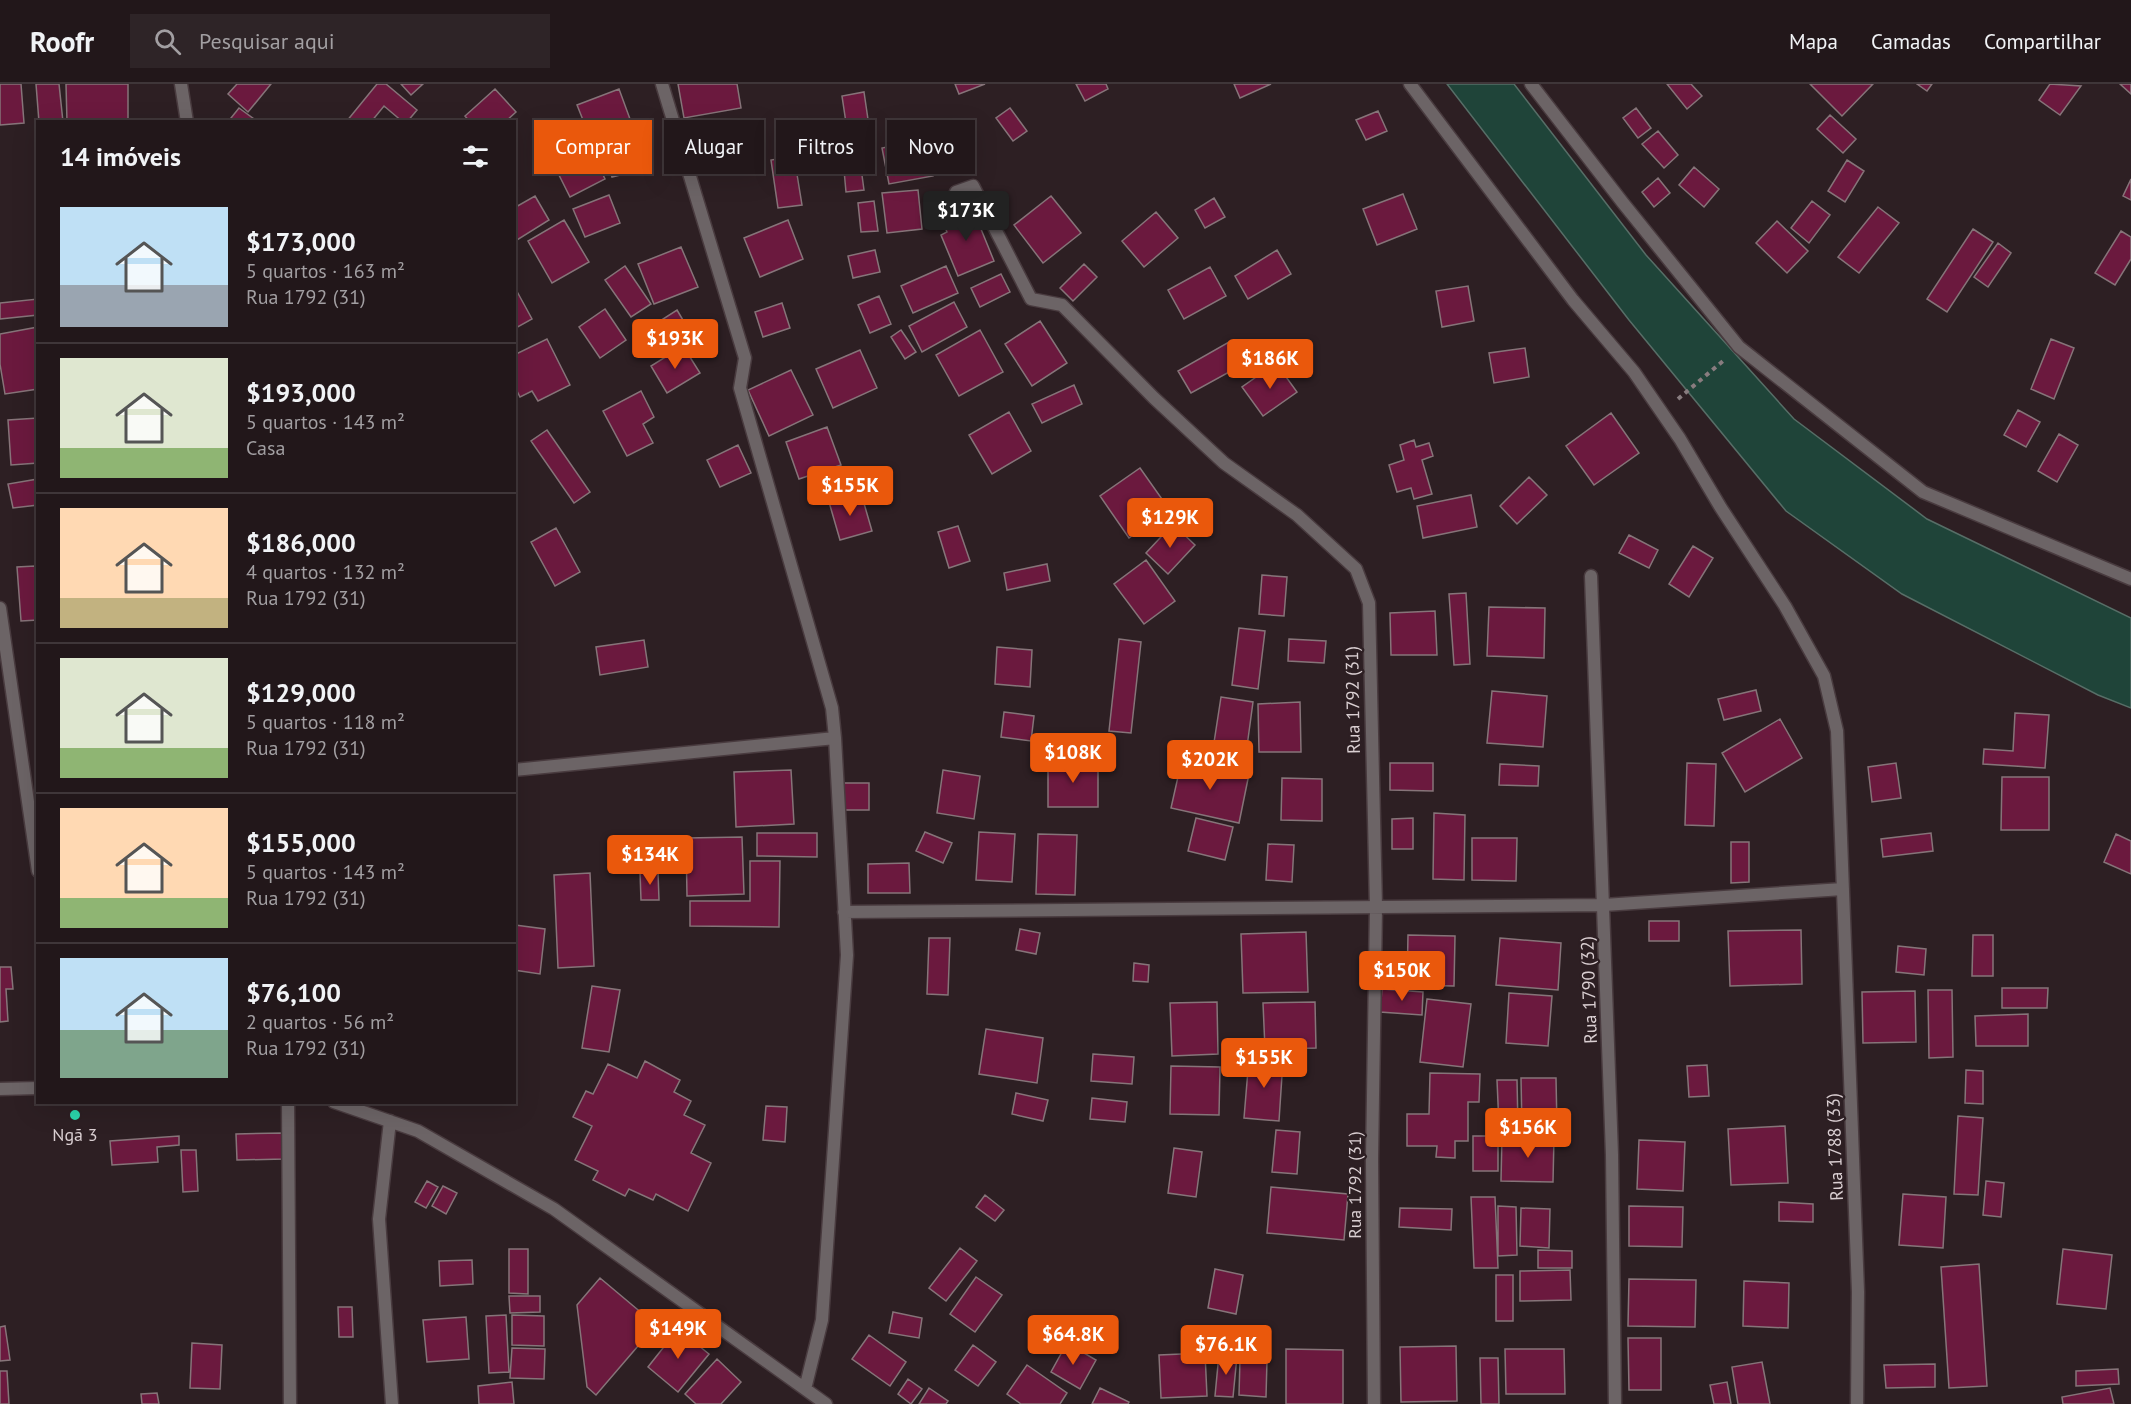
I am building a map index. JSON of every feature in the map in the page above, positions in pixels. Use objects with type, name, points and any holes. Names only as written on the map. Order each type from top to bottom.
[{"type":"street","points":[[181,84],[186,120]]},
{"type":"street","points":[[662,84],[745,358],[740,388],[832,708],[847,955],[822,1320],[805,1389]]},
{"type":"street","name":"Rua 1788 (33)","points":[[1410,84],[1573,300],[1634,372],[1662,412],[1785,606],[1824,676],[1837,732],[1858,1292],[1857,1404]]},
{"type":"street","points":[[1532,84],[1623,203],[1739,347],[1923,492],[2131,579]]},
{"type":"street","name":"Rua 1792 (31)","points":[[956,192],[973,186],[1031,299],[1062,305],[1154,398],[1224,463],[1297,515],[1356,569],[1369,603],[1376,907],[1372,1148],[1374,1404]]},
{"type":"street","name":"Rua 1790 (32)","points":[[1591,576],[1605,905],[1612,1155],[1615,1404]]},
{"type":"street","points":[[0,608],[36,857]]},
{"type":"street","points":[[516,770],[835,738]]},
{"type":"street","points":[[844,912],[1605,905],[1844,889]]},
{"type":"street","points":[[0,1089],[36,1088]]},
{"type":"street","points":[[288,1104],[290,1404]]},
{"type":"street","points":[[340,1104],[418,1131],[554,1209],[826,1404]]},
{"type":"street","points":[[390,1121],[379,1219],[392,1404]]},
{"type":"path","points":[[1662,412],[1739,347]]},
{"type":"shaded area","points":[[1447,84],[1514,84],[1646,255],[1794,419],[1927,519],[2131,618],[2131,708],[2098,695],[1902,594],[1786,511],[1629,320]]},
{"type":"building","points":[[0,84],[21,84],[24,123],[0,125]]},
{"type":"building","points":[[36,84],[59,84],[63,120],[39,120]]},
{"type":"building","points":[[66,84],[128,84],[128,120],[67,120]]},
{"type":"building","points":[[237,84],[271,84],[248,112],[228,94]]},
{"type":"building","points":[[377,84],[386,84],[417,110],[409,120],[401,120],[384,106],[373,120],[348,120]]},
{"type":"building","points":[[401,84],[423,84],[411,95]]},
{"type":"building","points":[[678,84],[737,84],[741,108],[684,118]]},
{"type":"building","points":[[955,84],[985,84],[959,94]]},
{"type":"building","points":[[1076,84],[1106,84],[1108,89],[1085,101]]},
{"type":"building","points":[[1234,84],[1271,84],[1240,98]]},
{"type":"building","points":[[1667,84],[1691,84],[1702,96],[1687,109]]},
{"type":"building","points":[[1810,84],[1873,84],[1842,116]]},
{"type":"building","points":[[1917,84],[1932,84],[1927,91]]},
{"type":"building","points":[[2050,84],[2081,86],[2060,115],[2039,100]]},
{"type":"building","points":[[2120,84],[2131,84],[2131,94]]},
{"type":"building","points":[[495,89],[516,112],[507,120],[468,120],[465,116]]},
{"type":"building","points":[[619,89],[630,119],[583,120],[577,105]]},
{"type":"building","points":[[864,92],[868,120],[846,120],[842,96]]},
{"type":"building","points":[[239,108],[254,119],[233,120],[231,118]]},
{"type":"building","points":[[1010,108],[1027,131],[1013,141],[996,118]]},
{"type":"building","points":[[1636,108],[1651,128],[1638,138],[1623,118]]},
{"type":"building","points":[[1378,111],[1387,131],[1366,140],[1356,120]]},
{"type":"building","points":[[1830,115],[1856,139],[1843,153],[1817,129]]},
{"type":"building","points":[[1658,131],[1678,155],[1664,168],[1642,144]]},
{"type":"building","points":[[887,147],[887,174],[882,148]]},
{"type":"building","points":[[776,159],[776,174],[797,174],[802,205],[778,208],[771,160]]},
{"type":"building","points":[[1847,160],[1864,171],[1845,202],[1828,191]]},
{"type":"building","points":[[1694,167],[1719,189],[1704,207],[1679,185]]},
{"type":"building","points":[[558,174],[603,174],[605,179],[570,197]]},
{"type":"building","points":[[844,174],[862,174],[864,190],[846,192]]},
{"type":"building","points":[[887,174],[933,174],[933,176],[889,184]]},
{"type":"building","points":[[1658,178],[1670,193],[1654,207],[1642,192]]},
{"type":"building","points":[[2131,179],[2131,200],[2123,196]]},
{"type":"building","points":[[918,190],[922,229],[887,233],[882,193]]},
{"type":"building","points":[[1403,194],[1417,229],[1377,245],[1363,209]]},
{"type":"building","points":[[609,195],[620,223],[585,237],[573,209]]},
{"type":"building","points":[[535,196],[549,220],[517,240],[516,207]]},
{"type":"building","points":[[1051,196],[1081,233],[1043,263],[1014,225]]},
{"type":"building","points":[[1214,198],[1225,217],[1205,228],[1195,210]]},
{"type":"building","points":[[874,201],[878,231],[861,232],[858,203]]},
{"type":"building","points":[[1812,201],[1830,215],[1809,243],[1791,228]]},
{"type":"building","points":[[972,207],[994,261],[958,276],[941,235],[947,232],[942,220]]},
{"type":"building","points":[[1878,207],[1899,223],[1859,273],[1838,257]]},
{"type":"building","points":[[1156,212],[1178,238],[1144,267],[1122,241]]},
{"type":"building","points":[[564,220],[589,262],[552,283],[528,241]]},
{"type":"building","points":[[788,220],[803,259],[760,277],[744,238]]},
{"type":"building","points":[[1777,221],[1808,251],[1787,273],[1756,243]]},
{"type":"building","points":[[1973,229],[1993,242],[1947,312],[1927,299]]},
{"type":"building","points":[[2121,231],[2131,237],[2131,259],[2115,285],[2095,273]]},
{"type":"building","points":[[1998,243],[2011,253],[1988,287],[1974,277]]},
{"type":"building","points":[[681,247],[698,287],[654,304],[638,264]]},
{"type":"building","points":[[875,250],[880,272],[853,278],[848,256]]},
{"type":"building","points":[[1277,250],[1291,274],[1248,299],[1235,276]]},
{"type":"building","points":[[1084,264],[1097,277],[1073,301],[1060,288]]},
{"type":"building","points":[[625,266],[651,304],[631,317],[605,280]]},
{"type":"building","points":[[946,266],[958,293],[913,313],[901,286]]},
{"type":"building","points":[[1210,267],[1226,296],[1184,319],[1168,290]]},
{"type":"building","points":[[1001,274],[1010,292],[980,307],[971,288]]},
{"type":"building","points":[[1468,286],[1474,321],[1442,327],[1436,291]]},
{"type":"building","points":[[516,290],[532,319],[516,328]]},
{"type":"building","points":[[879,296],[891,324],[870,333],[858,305]]},
{"type":"building","points":[[36,299],[36,315],[0,319],[0,303]]},
{"type":"building","points":[[954,302],[967,327],[922,352],[909,326]]},
{"type":"building","points":[[782,303],[790,328],[763,337],[755,312]]},
{"type":"building","points":[[605,309],[626,340],[600,358],[579,327]]},
{"type":"building","points":[[677,310],[693,337],[666,354],[649,328]]},
{"type":"building","points":[[1040,321],[1067,363],[1032,386],[1005,344]]},
{"type":"building","points":[[36,327],[36,389],[5,394],[0,364],[0,334]]},
{"type":"building","points":[[901,330],[916,352],[905,359],[891,337]]},
{"type":"building","points":[[980,330],[1003,372],[959,396],[936,355]]},
{"type":"building","points":[[547,339],[570,385],[538,401],[532,391],[520,397],[516,389],[516,354]]},
{"type":"building","points":[[2051,339],[2074,348],[2054,399],[2031,389]]},
{"type":"building","points":[[1229,342],[1242,365],[1191,393],[1178,371]]},
{"type":"building","points":[[683,346],[700,373],[667,393],[651,366]]},
{"type":"building","points":[[1525,348],[1529,377],[1494,383],[1489,353]]},
{"type":"building","points":[[860,350],[877,388],[833,408],[816,369]]},
{"type":"building","points":[[1276,363],[1297,392],[1263,416],[1242,387]]},
{"type":"building","points":[[791,370],[813,415],[769,436],[748,390]]},
{"type":"building","points":[[1074,385],[1082,404],[1042,423],[1032,404]]},
{"type":"building","points":[[641,391],[654,417],[643,424],[653,443],[627,456],[603,411]]},
{"type":"building","points":[[2018,410],[2040,422],[2026,447],[2004,435]]},
{"type":"building","points":[[1009,412],[1031,451],[992,474],[969,435]]},
{"type":"building","points":[[1611,413],[1639,453],[1594,485],[1566,446]]},
{"type":"building","points":[[36,418],[36,463],[11,465],[8,420]]},
{"type":"building","points":[[827,427],[841,465],[799,479],[786,442]]},
{"type":"building","points":[[547,430],[590,492],[574,503],[531,441]]},
{"type":"building","points":[[2059,434],[2078,445],[2057,482],[2038,471]]},
{"type":"building","points":[[1414,440],[1416,447],[1429,443],[1433,456],[1422,460],[1432,494],[1414,499],[1411,488],[1397,492],[1389,465],[1404,460],[1400,445]]},
{"type":"building","points":[[738,445],[751,473],[720,487],[707,460]]},
{"type":"building","points":[[1140,468],[1169,509],[1129,538],[1100,496]]},
{"type":"building","points":[[1529,477],[1547,495],[1517,524],[1500,506]]},
{"type":"building","points":[[36,479],[36,505],[13,508],[8,484]]},
{"type":"building","points":[[861,493],[872,531],[840,540],[829,502]]},
{"type":"building","points":[[1471,495],[1477,527],[1423,538],[1417,506]]},
{"type":"building","points":[[1173,524],[1195,545],[1168,574],[1146,553]]},
{"type":"building","points":[[958,526],[970,561],[949,568],[938,532]]},
{"type":"building","points":[[556,528],[580,572],[555,586],[531,542]]},
{"type":"building","points":[[1629,535],[1658,550],[1649,568],[1619,553]]},
{"type":"building","points":[[1693,546],[1713,558],[1689,597],[1669,584]]},
{"type":"building","points":[[1146,560],[1175,601],[1144,624],[1114,584]]},
{"type":"building","points":[[1047,564],[1050,581],[1007,590],[1004,573]]},
{"type":"building","points":[[35,566],[36,620],[21,621],[17,567]]},
{"type":"building","points":[[1262,575],[1287,577],[1284,616],[1259,614]]},
{"type":"building","points":[[1466,593],[1470,664],[1454,665],[1449,594]]},
{"type":"building","points":[[1489,607],[1545,608],[1544,658],[1487,656]]},
{"type":"building","points":[[1435,611],[1437,655],[1391,655],[1390,613]]},
{"type":"building","points":[[1239,628],[1265,631],[1258,689],[1232,685]]},
{"type":"building","points":[[1119,639],[1141,642],[1131,733],[1109,731]]},
{"type":"building","points":[[1289,639],[1326,641],[1324,663],[1288,661]]},
{"type":"building","points":[[644,640],[648,667],[600,675],[596,647]]},
{"type":"building","points":[[997,647],[1032,650],[1030,687],[995,684]]},
{"type":"building","points":[[1756,690],[1761,711],[1724,720],[1718,699]]},
{"type":"building","points":[[1492,691],[1547,696],[1543,747],[1487,743]]},
{"type":"building","points":[[1221,697],[1253,702],[1246,754],[1213,749]]},
{"type":"building","points":[[1300,702],[1301,752],[1259,752],[1258,704]]},
{"type":"building","points":[[1004,712],[1034,716],[1031,741],[1001,737]]},
{"type":"building","points":[[2015,713],[2049,715],[2045,768],[1983,764],[1984,749],[2013,751]]},
{"type":"building","points":[[1780,719],[1802,758],[1745,792],[1722,753]]},
{"type":"building","points":[[1182,759],[1249,774],[1239,823],[1171,808]]},
{"type":"building","points":[[1098,761],[1098,807],[1048,807],[1048,762]]},
{"type":"building","points":[[1390,763],[1433,763],[1433,791],[1390,790]]},
{"type":"building","points":[[1687,763],[1716,764],[1714,826],[1685,825]]},
{"type":"building","points":[[1896,763],[1901,798],[1872,802],[1868,767]]},
{"type":"building","points":[[1500,764],[1539,766],[1538,786],[1499,785]]},
{"type":"building","points":[[791,770],[794,824],[736,827],[734,772]]},
{"type":"building","points":[[943,770],[980,776],[974,819],[937,813]]},
{"type":"building","points":[[2002,777],[2049,777],[2049,830],[2001,830]]},
{"type":"building","points":[[1282,778],[1322,779],[1322,821],[1281,820]]},
{"type":"building","points":[[842,783],[869,783],[869,810],[842,810]]},
{"type":"building","points":[[1434,813],[1465,815],[1464,880],[1433,879]]},
{"type":"building","points":[[1196,818],[1233,827],[1225,860],[1188,851]]},
{"type":"building","points":[[1413,818],[1413,849],[1392,849],[1392,819]]},
{"type":"building","points":[[925,832],[952,843],[943,863],[916,851]]},
{"type":"building","points":[[979,832],[1015,834],[1012,882],[976,880]]},
{"type":"building","points":[[757,833],[817,833],[817,857],[757,856]]},
{"type":"building","points":[[1931,833],[1933,851],[1883,857],[1881,839]]},
{"type":"building","points":[[1038,834],[1077,835],[1075,895],[1036,894]]},
{"type":"building","points":[[2116,834],[2131,841],[2131,874],[2104,862]]},
{"type":"building","points":[[742,837],[744,894],[687,896],[686,838]]},
{"type":"building","points":[[1472,838],[1517,838],[1516,881],[1472,880]]},
{"type":"building","points":[[1731,842],[1749,842],[1749,882],[1731,883]]},
{"type":"building","points":[[1268,844],[1294,845],[1292,882],[1266,880]]},
{"type":"building","points":[[750,861],[780,861],[779,927],[690,926],[690,901],[750,901]]},
{"type":"building","points":[[909,863],[910,893],[868,893],[868,864]]},
{"type":"building","points":[[640,872],[658,872],[659,900],[641,900]]},
{"type":"building","points":[[590,873],[594,966],[558,968],[554,875]]},
{"type":"building","points":[[1649,921],[1679,921],[1679,941],[1649,941]]},
{"type":"building","points":[[516,925],[545,929],[540,974],[516,970]]},
{"type":"building","points":[[1020,929],[1040,933],[1036,954],[1016,950]]},
{"type":"building","points":[[1801,930],[1802,984],[1730,986],[1728,931]]},
{"type":"building","points":[[1306,932],[1308,992],[1243,993],[1241,934]]},
{"type":"building","points":[[1408,935],[1455,936],[1454,986],[1407,985]]},
{"type":"building","points":[[1973,935],[1993,935],[1993,976],[1972,976]]},
{"type":"building","points":[[929,938],[950,938],[948,995],[927,994]]},
{"type":"building","points":[[1500,938],[1561,943],[1558,990],[1496,985]]},
{"type":"building","points":[[1898,946],[1926,949],[1924,975],[1896,972]]},
{"type":"building","points":[[1134,963],[1149,965],[1148,982],[1133,981]]},
{"type":"building","points":[[0,967],[11,967],[13,989],[6,989],[8,1021],[0,1022]]},
{"type":"building","points":[[592,986],[620,990],[609,1052],[582,1048]]},
{"type":"building","points":[[2002,988],[2048,988],[2047,1008],[2002,1008]]},
{"type":"building","points":[[1382,989],[1423,992],[1422,1015],[1380,1012]]},
{"type":"building","points":[[1928,990],[1952,990],[1953,1057],[1929,1058]]},
{"type":"building","points":[[1915,991],[1916,1042],[1863,1043],[1862,992]]},
{"type":"building","points":[[1509,993],[1552,996],[1548,1046],[1506,1043]]},
{"type":"building","points":[[1427,999],[1471,1004],[1463,1067],[1420,1062]]},
{"type":"building","points":[[1217,1002],[1218,1054],[1172,1056],[1170,1003]]},
{"type":"building","points":[[1315,1002],[1316,1048],[1265,1049],[1263,1003]]},
{"type":"building","points":[[2028,1014],[2028,1046],[1976,1046],[1975,1016]]},
{"type":"building","points":[[986,1029],[1043,1038],[1037,1083],[979,1074]]},
{"type":"building","points":[[1093,1054],[1134,1057],[1132,1084],[1091,1081]]},
{"type":"building","points":[[1249,1058],[1283,1060],[1279,1121],[1244,1118]]},
{"type":"building","points":[[645,1061],[680,1080],[674,1092],[691,1101],[684,1115],[705,1125],[691,1153],[711,1163],[688,1211],[656,1194],[653,1200],[629,1189],[625,1196],[593,1180],[598,1171],[575,1160],[592,1126],[573,1117],[586,1091],[593,1094],[608,1064],[637,1078]]},
{"type":"building","points":[[1707,1065],[1709,1096],[1689,1097],[1687,1066]]},
{"type":"building","points":[[1171,1066],[1220,1067],[1219,1115],[1170,1114]]},
{"type":"building","points":[[1966,1070],[1983,1071],[1983,1104],[1965,1103]]},
{"type":"building","points":[[1430,1073],[1480,1074],[1479,1102],[1468,1102],[1468,1141],[1455,1141],[1455,1158],[1436,1157],[1437,1146],[1407,1146],[1407,1114],[1429,1114]]},
{"type":"building","points":[[1521,1078],[1556,1078],[1557,1127],[1522,1128]]},
{"type":"building","points":[[1497,1080],[1517,1080],[1518,1126],[1499,1126]]},
{"type":"building","points":[[1016,1093],[1048,1100],[1043,1121],[1012,1114]]},
{"type":"building","points":[[1092,1098],[1127,1102],[1125,1122],[1090,1119]]},
{"type":"building","points":[[766,1106],[787,1107],[785,1142],[763,1140]]},
{"type":"building","points":[[1958,1116],[1983,1118],[1978,1195],[1954,1194]]},
{"type":"building","points":[[1785,1126],[1788,1183],[1731,1185],[1728,1129]]},
{"type":"building","points":[[1276,1130],[1300,1132],[1297,1174],[1272,1172]]},
{"type":"building","points":[[283,1133],[284,1159],[237,1160],[236,1134]]},
{"type":"building","points":[[179,1136],[179,1145],[157,1147],[158,1162],[112,1165],[110,1141]]},
{"type":"building","points":[[1473,1136],[1498,1136],[1498,1171],[1473,1171]]},
{"type":"building","points":[[1502,1136],[1554,1137],[1553,1182],[1501,1181]]},
{"type":"building","points":[[1639,1140],[1685,1142],[1683,1191],[1637,1189]]},
{"type":"building","points":[[1174,1148],[1202,1152],[1196,1197],[1168,1193]]},
{"type":"building","points":[[181,1150],[196,1150],[198,1191],[183,1192]]},
{"type":"building","points":[[427,1181],[438,1187],[426,1208],[415,1202]]},
{"type":"building","points":[[1986,1181],[2004,1183],[2001,1217],[1983,1215]]},
{"type":"building","points":[[443,1186],[457,1193],[446,1214],[432,1206]]},
{"type":"building","points":[[1271,1187],[1348,1194],[1344,1240],[1267,1233]]},
{"type":"building","points":[[1903,1194],[1946,1197],[1943,1248],[1899,1245]]},
{"type":"building","points":[[985,1195],[1004,1210],[995,1221],[976,1207]]},
{"type":"building","points":[[1471,1197],[1495,1197],[1498,1268],[1474,1268]]},
{"type":"building","points":[[1779,1202],[1813,1204],[1813,1222],[1779,1221]]},
{"type":"building","points":[[1498,1206],[1516,1207],[1517,1255],[1498,1256]]},
{"type":"building","points":[[1629,1206],[1683,1207],[1682,1247],[1629,1246]]},
{"type":"building","points":[[1400,1208],[1452,1209],[1451,1230],[1399,1227]]},
{"type":"building","points":[[1521,1208],[1550,1209],[1549,1248],[1520,1246]]},
{"type":"building","points":[[960,1248],[977,1261],[946,1301],[929,1288]]},
{"type":"building","points":[[509,1249],[528,1249],[528,1294],[509,1293]]},
{"type":"building","points":[[2063,1249],[2112,1255],[2106,1309],[2057,1304]]},
{"type":"building","points":[[1538,1250],[1572,1251],[1572,1268],[1538,1268]]},
{"type":"building","points":[[472,1260],[473,1284],[440,1286],[439,1261]]},
{"type":"building","points":[[1979,1264],[1987,1386],[1949,1388],[1941,1267]]},
{"type":"building","points":[[1215,1269],[1243,1275],[1236,1314],[1208,1308]]},
{"type":"building","points":[[1570,1270],[1571,1300],[1520,1301],[1520,1271]]},
{"type":"building","points":[[1496,1275],[1513,1275],[1513,1321],[1496,1321]]},
{"type":"building","points":[[976,1277],[1002,1295],[975,1332],[950,1314]]},
{"type":"building","points":[[600,1278],[656,1325],[596,1395],[587,1387],[577,1305]]},
{"type":"building","points":[[1629,1279],[1696,1280],[1695,1327],[1628,1326]]},
{"type":"building","points":[[1744,1281],[1789,1283],[1788,1328],[1743,1326]]},
{"type":"building","points":[[509,1296],[540,1296],[540,1312],[510,1313]]},
{"type":"building","points":[[338,1307],[352,1307],[353,1337],[339,1337]]},
{"type":"building","points":[[893,1312],[922,1318],[919,1338],[889,1333]]},
{"type":"building","points":[[506,1315],[509,1372],[489,1373],[486,1316]]},
{"type":"building","points":[[512,1315],[544,1316],[544,1346],[512,1345]]},
{"type":"building","points":[[466,1317],[469,1359],[427,1362],[423,1320]]},
{"type":"building","points":[[5,1326],[10,1360],[0,1361],[0,1327]]},
{"type":"building","points":[[678,1329],[709,1354],[678,1392],[648,1367]]},
{"type":"building","points":[[869,1335],[906,1362],[890,1386],[852,1359]]},
{"type":"building","points":[[1628,1338],[1661,1338],[1661,1390],[1629,1390]]},
{"type":"building","points":[[192,1343],[222,1345],[220,1389],[190,1388]]},
{"type":"building","points":[[1067,1343],[1096,1360],[1080,1389],[1051,1372]]},
{"type":"building","points":[[973,1345],[996,1362],[978,1386],[955,1370]]},
{"type":"building","points":[[1456,1346],[1457,1401],[1401,1402],[1400,1347]]},
{"type":"building","points":[[512,1348],[545,1349],[544,1379],[510,1378]]},
{"type":"building","points":[[1286,1349],[1343,1350],[1343,1404],[1286,1404]]},
{"type":"building","points":[[1505,1349],[1564,1349],[1565,1394],[1506,1394]]},
{"type":"building","points":[[1205,1353],[1207,1396],[1161,1398],[1159,1355]]},
{"type":"building","points":[[1219,1354],[1237,1356],[1233,1397],[1215,1396]]},
{"type":"building","points":[[1480,1358],[1498,1358],[1499,1404],[1481,1404]]},
{"type":"building","points":[[717,1359],[741,1382],[721,1404],[696,1404],[685,1394]]},
{"type":"building","points":[[1240,1359],[1267,1360],[1266,1397],[1239,1395]]},
{"type":"building","points":[[1762,1362],[1770,1404],[1738,1404],[1732,1367]]},
{"type":"building","points":[[1935,1364],[1935,1387],[1886,1388],[1884,1365]]},
{"type":"building","points":[[1027,1365],[1067,1393],[1060,1404],[1021,1404],[1007,1394]]},
{"type":"building","points":[[2118,1369],[2119,1384],[2076,1386],[2076,1371]]},
{"type":"building","points":[[0,1371],[7,1371],[9,1404],[0,1404]]},
{"type":"building","points":[[908,1379],[922,1389],[911,1404],[898,1394]]},
{"type":"building","points":[[512,1382],[514,1404],[479,1404],[478,1386]]},
{"type":"building","points":[[1727,1382],[1731,1404],[1714,1404],[1710,1385]]},
{"type":"building","points":[[929,1388],[948,1401],[946,1404],[919,1404]]},
{"type":"building","points":[[1100,1388],[1129,1402],[1128,1404],[1092,1404]]},
{"type":"building","points":[[2110,1388],[2114,1404],[2063,1404],[2062,1397]]},
{"type":"building","points":[[157,1393],[159,1404],[142,1404],[141,1394]]},
{"type":"place","name":"Ngã 3","points":[[75,1115]]}]
